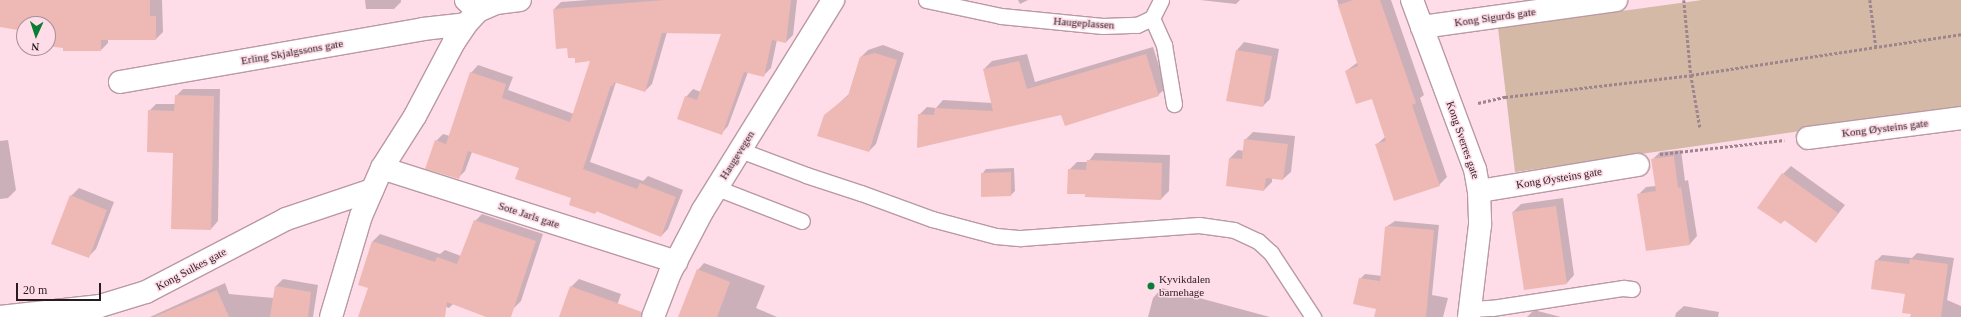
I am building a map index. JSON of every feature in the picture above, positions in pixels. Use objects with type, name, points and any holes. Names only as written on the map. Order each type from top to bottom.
[{"type":"street","name":"Erling Skjalgssons gate","points":[[120,82],[423,29],[496,3],[520,0]]},
{"type":"street","name":"Haugevegen","points":[[653,317],[676,262],[703,210],[833,0]]},
{"type":"street","name":"Kong Sverres gate","points":[[1412,0],[1475,169],[1479,191],[1480,225],[1469,313]]},
{"type":"street","name":"Kong Sigurds gate","points":[[1422,27],[1616,0]]},
{"type":"street","points":[[331,317],[361,216],[382,168],[415,116],[470,12]]},
{"type":"street","name":"Kong Øysteins gate","points":[[1808,138],[1961,118]]},
{"type":"street","name":"Kong Øysteins gate","points":[[1479,191],[1638,165]]},
{"type":"street","name":"Sote Jarls gate","points":[[382,168],[676,262]]},
{"type":"street","name":"Kong Sulkes gate","points":[[0,316],[67,314],[146,292],[286,219],[372,190]]},
{"type":"lane","name":"Haugeplassen","points":[[926,0],[1001,16],[1103,26],[1137,25],[1152,18]]},
{"type":"lane","points":[[1161,0],[1152,18],[1164,45],[1174,104]]},
{"type":"lane","points":[[740,150],[806,175],[932,219],[996,236],[1021,238],[1199,225],[1234,230],[1254,239],[1271,253],[1313,317]]},
{"type":"lane","points":[[717,188],[802,221]]},
{"type":"lane","name":"Kong Sverres gate","points":[[1469,313],[1492,308],[1622,288],[1632,289]]},
{"type":"path","points":[[1684,0],[1691,74],[1700,127]]},
{"type":"path","points":[[1870,0],[1876,47]]},
{"type":"path","points":[[1452,109],[1505,97],[1691,74],[1961,34]]},
{"type":"path","points":[[1638,165],[1647,155],[1808,138]]},
{"type":"shaded area","points":[[1702,0],[1961,0],[1961,108],[1515,172],[1498,28]]},
{"type":"building","points":[[0,0],[150,0],[150,16],[156,16],[156,40],[101,40],[101,51],[63,51],[63,48],[56,47],[56,16],[16,16],[16,30],[0,27]]},
{"type":"building","points":[[665,0],[791,0],[786,43],[772,40],[764,77],[744,72],[722,135],[677,119],[685,96],[697,100],[721,34],[662,33],[645,92],[614,82],[613,86],[611,85],[583,169],[637,189],[640,183],[676,197],[661,237],[596,211],[595,214],[569,205],[571,198],[515,179],[519,168],[468,151],[459,179],[425,169],[435,140],[446,144],[470,72],[506,84],[502,98],[570,122],[590,61],[575,63],[575,58],[568,58],[567,48],[556,49],[553,9]]},
{"type":"building","points":[[1353,0],[1380,0],[1416,103],[1412,105],[1440,186],[1394,201],[1375,144],[1386,141],[1372,99],[1356,104],[1345,71],[1358,66],[1338,5]]},
{"type":"building","points":[[1236,50],[1272,56],[1263,107],[1226,101]]},
{"type":"building","points":[[875,53],[897,60],[869,152],[817,136],[824,115],[848,96],[860,57]]},
{"type":"building","points":[[1146,54],[1159,96],[1065,126],[1061,115],[917,148],[918,114],[934,115],[935,108],[993,111],[983,69],[1019,61],[1027,89]]},
{"type":"building","points":[[175,95],[214,96],[211,230],[171,229],[173,153],[147,152],[148,110],[174,111]]},
{"type":"building","points":[[1244,139],[1288,144],[1283,180],[1266,178],[1264,191],[1226,186],[1229,158],[1242,159]]},
{"type":"building","points":[[1674,156],[1678,188],[1681,187],[1690,245],[1646,251],[1637,194],[1656,191],[1651,159]]},
{"type":"building","points":[[1087,160],[1162,163],[1161,200],[1085,197],[1085,194],[1067,194],[1068,169],[1086,170]]},
{"type":"building","points":[[1011,172],[1011,196],[981,197],[981,173]]},
{"type":"building","points":[[1782,173],[1838,213],[1816,243],[1784,220],[1781,224],[1757,208]]},
{"type":"building","points":[[70,195],[107,210],[89,258],[51,244]]},
{"type":"building","points":[[1556,206],[1567,284],[1524,290],[1512,212]]},
{"type":"building","points":[[474,220],[536,241],[511,317],[486,317],[447,302],[445,317],[358,317],[368,288],[358,285],[372,241],[435,262],[437,257],[457,264]]},
{"type":"building","points":[[1389,226],[1434,230],[1426,317],[1374,317],[1376,309],[1353,304],[1359,278],[1380,281],[1385,227]]},
{"type":"building","points":[[1910,259],[1948,264],[1941,317],[1910,317],[1911,314],[1902,313],[1905,294],[1871,289],[1875,260],[1909,264]]},
{"type":"building","points":[[697,269],[730,282],[717,317],[678,317]]},
{"type":"building","points":[[275,286],[311,292],[308,317],[270,317]]},
{"type":"building","points":[[570,286],[642,312],[641,317],[559,317]]},
{"type":"building","points":[[217,290],[229,317],[154,317]]},
{"type":"place","name":"Kyvikdalen barnehage","points":[[1151,286]]}]
